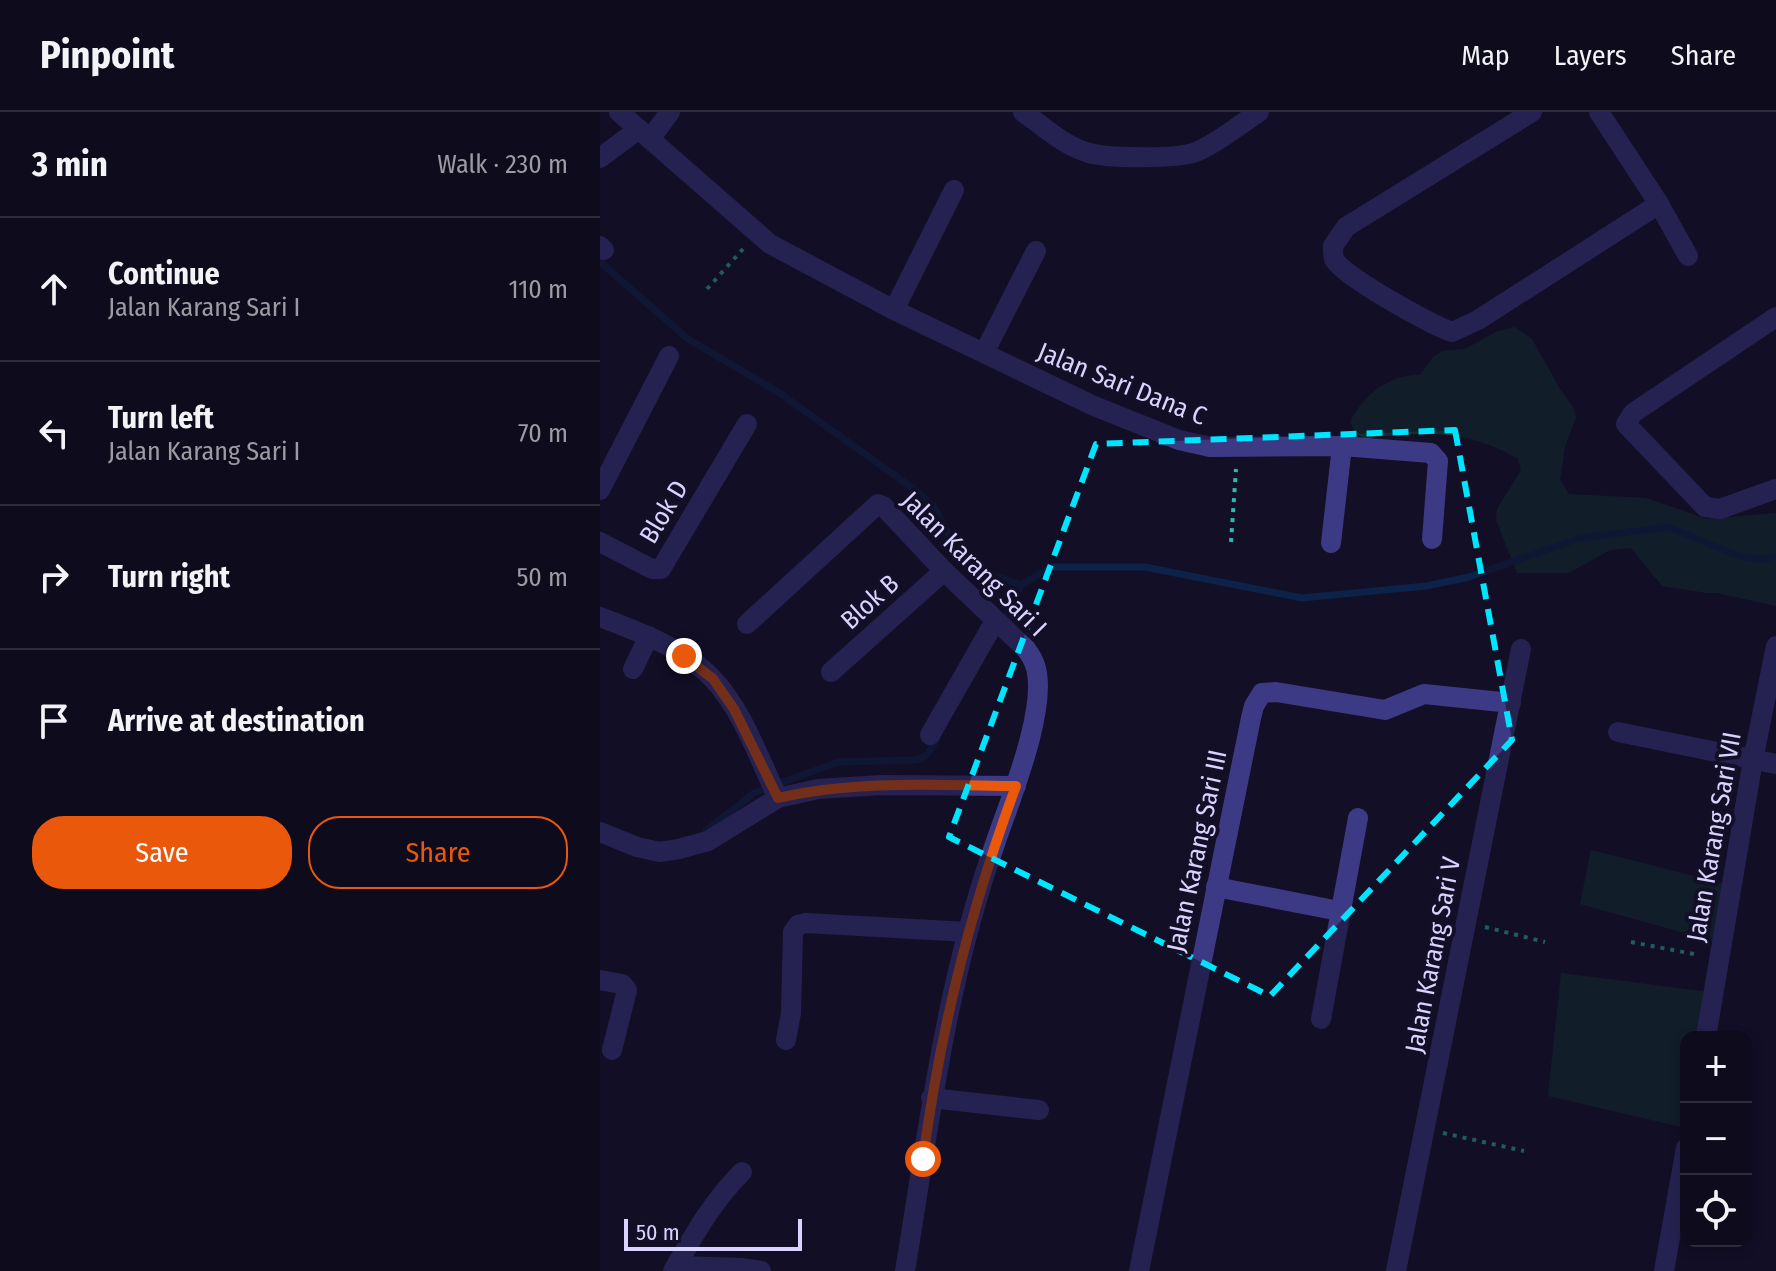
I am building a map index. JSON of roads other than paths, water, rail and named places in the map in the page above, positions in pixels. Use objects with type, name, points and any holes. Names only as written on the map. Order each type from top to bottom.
[{"type":"street","name":"Jalan Sari Dana C","points":[[619,112],[758,233],[788,254],[894,310],[1094,406],[1179,440],[1210,447],[1342,446],[1431,453],[1438,461],[1432,539]]},
{"type":"street","points":[[600,158],[645,134],[670,112]]},
{"type":"street","points":[[1023,112],[1071,145],[1087,153],[1105,156],[1181,156],[1203,149],[1259,112]]},
{"type":"street","points":[[1532,112],[1346,227],[1333,246],[1334,259],[1342,268],[1383,295],[1435,326],[1452,332],[1478,320],[1659,204]]},
{"type":"street","points":[[1599,112],[1659,204],[1688,256]]},
{"type":"street","points":[[894,310],[954,190]]},
{"type":"street","points":[[984,353],[1036,251]]},
{"type":"street","points":[[1776,317],[1633,413],[1626,424],[1705,507],[1720,509],[1776,489]]},
{"type":"street","points":[[600,490],[669,356]]},
{"type":"street","name":"Blok D","points":[[600,542],[652,569],[661,569],[747,424]]},
{"type":"street","points":[[1331,543],[1342,446]]},
{"type":"street","name":"Jalan Karang Sari I","points":[[747,624],[878,504],[1026,649],[1035,664],[1037,680],[1033,723],[1016,786],[984,873],[967,932],[931,1098],[905,1271]]},
{"type":"street","name":"Blok B","points":[[831,672],[944,571]]},
{"type":"street","points":[[600,617],[649,636],[684,656],[713,679],[734,709],[778,798]]},
{"type":"street","points":[[930,735],[995,621]]},
{"type":"street","points":[[633,669],[649,636]]},
{"type":"street","name":"Jalan Karang Sari VII","points":[[1707,1031],[1753,760],[1776,646]]},
{"type":"street","name":"Jalan Karang Sari V","points":[[1396,1271],[1521,649]]},
{"type":"street","name":"Jalan Karang Sari III","points":[[1139,1271],[1251,718],[1262,693],[1276,692],[1385,710],[1424,694],[1511,703]]},
{"type":"street","points":[[1618,732],[1776,764]]},
{"type":"street","points":[[600,832],[637,847],[660,852],[708,841],[778,798],[818,789],[1016,786]]},
{"type":"street","points":[[1321,1019],[1358,818]]},
{"type":"street","points":[[1216,887],[1339,911]]},
{"type":"street","points":[[786,1040],[791,1013],[793,932],[798,925],[967,932]]},
{"type":"street","points":[[600,980],[622,984],[627,990],[612,1050]]},
{"type":"street","points":[[931,1098],[1039,1110]]},
{"type":"street","points":[[742,1172],[701,1222],[675,1269],[741,1268],[761,1271]]},
{"type":"street","points":[[1664,1271],[1681,1175]]},
{"type":"waterway","points":[[600,262],[688,339],[778,392],[918,492],[934,507],[965,565],[1021,585]]},
{"type":"waterway","points":[[1002,624],[1021,585],[1052,567],[1145,567],[1302,598],[1426,586],[1469,577],[1580,538],[1669,527],[1741,557],[1764,559],[1776,556]]},
{"type":"waterway","points":[[706,831],[754,793],[838,762],[916,760],[927,755],[937,739]]}]
